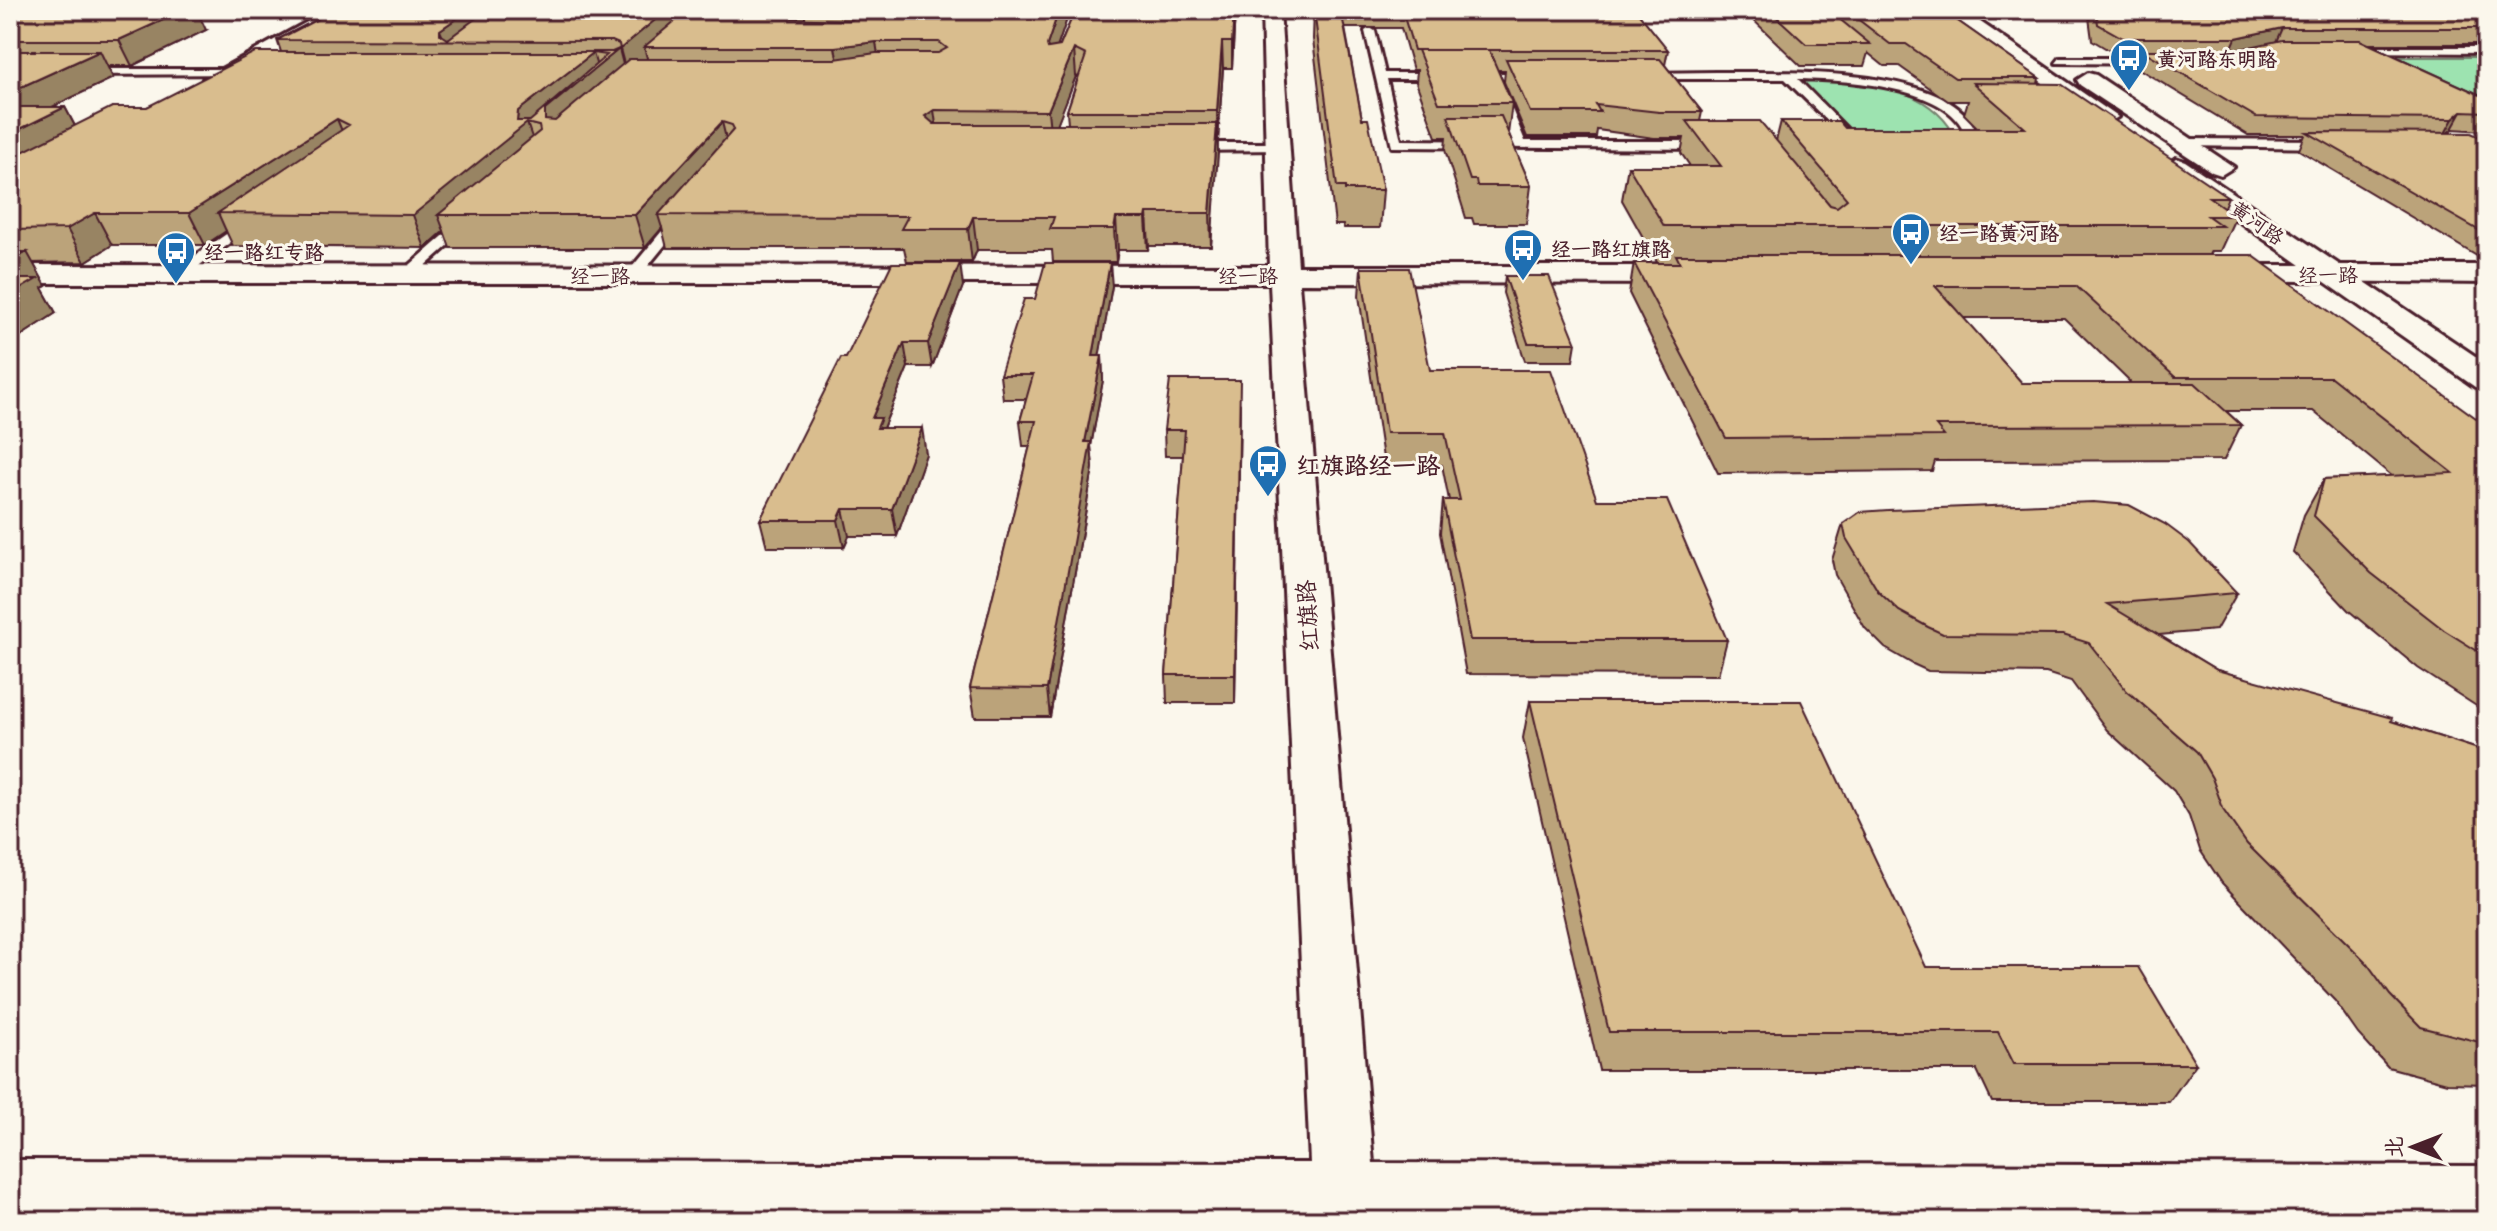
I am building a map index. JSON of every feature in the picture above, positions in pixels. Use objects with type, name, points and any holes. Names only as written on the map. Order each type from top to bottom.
[{"type":"main road","points":[[186,94],[344,10]]},
{"type":"main road","name":"黄河路","points":[[1950,10],[2092,108],[2339,261],[2487,380]]},
{"type":"main road","name":"黄河路","points":[[1982,10],[2278,205]]},
{"type":"main road","points":[[2384,274],[2423,300]]},
{"type":"street","name":"红旗路","points":[[1271,10],[1276,147],[1344,1208]]},
{"type":"street","name":"经一路","points":[[2191,275],[2339,261],[2384,274],[2487,274]]},
{"type":"street","name":"经一路","points":[[10,274],[1714,275]]},
{"type":"street","points":[[10,1190],[1344,1208],[2487,1196]]},
{"type":"lane","points":[[1370,31],[1396,144],[1725,145]]},
{"type":"lane","points":[[2335,50],[2487,51]]},
{"type":"lane","points":[[2060,61],[2183,60]]},
{"type":"lane","points":[[72,72],[258,72]]},
{"type":"lane","points":[[1634,76],[1878,74],[1947,107],[1973,134],[1973,143],[1951,149]]},
{"type":"lane","points":[[1380,76],[1555,76]]},
{"type":"lane","points":[[1492,76],[1521,145]]},
{"type":"lane","points":[[1789,77],[1862,146],[1842,145]]},
{"type":"lane","points":[[1947,107],[1976,107]]},
{"type":"lane","points":[[2063,108],[2092,108]]},
{"type":"lane","points":[[2185,143],[2340,144]]},
{"type":"lane","points":[[1183,147],[1276,147]]},
{"type":"lane","points":[[633,275],[693,204]]},
{"type":"lane","points":[[408,274],[486,206]]},
{"type":"lane","points":[[178,274],[265,214]]},
{"type":"green space","points":[[2364,57],[2487,57],[2487,116]]},
{"type":"green space","points":[[1809,77],[1869,83],[1909,95],[1941,117],[1954,134],[1860,141],[1801,80]]},
{"type":"building","points":[[10,10],[185,10],[119,40],[10,40]]},
{"type":"building","points":[[335,10],[469,10],[440,30],[440,34],[448,39],[487,10],[667,10],[620,49],[619,44],[612,41],[277,40]]},
{"type":"building","points":[[688,10],[782,10],[777,18],[851,20],[854,18],[849,11],[808,10],[1059,10],[1048,48],[1060,46],[1075,10],[1234,10],[1232,42],[1222,42],[1217,111],[1067,111],[1086,55],[1074,49],[1048,111],[934,110],[925,116],[934,124],[1217,124],[1210,213],[1147,213],[1146,218],[1116,218],[1114,229],[1050,229],[1054,217],[973,217],[968,229],[901,229],[908,216],[658,215],[734,129],[732,125],[722,122],[635,215],[438,215],[540,131],[539,126],[527,123],[413,215],[218,213],[349,125],[337,119],[189,213],[95,213],[67,229],[10,230],[10,158],[112,107],[147,107],[255,52],[612,52],[619,49],[545,110],[545,120],[555,121],[629,59],[835,59],[876,53],[938,53],[947,48],[939,42],[876,42],[835,47],[644,47]],"holes":[[[593,53],[607,55],[530,121],[517,121],[518,111]]]},
{"type":"building","points":[[1314,10],[1341,10],[1362,119],[1368,119],[1383,190],[1345,190],[1345,187],[1337,187]]},
{"type":"building","points":[[1402,10],[1636,10],[1668,50],[1414,50]]},
{"type":"building","points":[[1769,10],[1841,10],[1837,17],[1870,44],[1806,44]]},
{"type":"building","points":[[1846,10],[1942,10],[2039,78],[1955,78],[1906,44],[1890,44]]},
{"type":"building","points":[[2096,10],[2487,10],[2487,28],[2282,28],[2236,38],[2123,38],[2098,24]]},
{"type":"building","points":[[2282,40],[2360,40],[2487,98],[2487,112],[2462,111],[2453,119],[2256,117],[2142,50],[2236,50]]},
{"type":"building","points":[[1418,50],[1489,50],[1512,103],[1439,103]]},
{"type":"building","points":[[10,51],[100,51],[10,92]]},
{"type":"building","points":[[1506,59],[1660,59],[1702,112],[1659,112],[1596,105],[1600,112],[1530,112]]},
{"type":"building","points":[[1973,83],[2061,84],[2228,197],[2209,197],[2236,216],[2208,216],[2222,226],[1664,226],[1628,166],[1721,166],[1687,121],[1760,121],[1830,205],[1837,207],[1847,199],[1781,121],[1839,121],[1845,128],[2025,128]]},
{"type":"building","points":[[10,107],[65,107],[10,134]]},
{"type":"building","points":[[1448,116],[1501,116],[1531,186],[1477,186],[1476,180],[1470,180]]},
{"type":"building","points":[[2307,132],[2471,133],[2487,140],[2487,235]]},
{"type":"building","points":[[10,252],[27,252],[10,262]]},
{"type":"building","points":[[1676,255],[2252,255],[2487,426],[2487,657],[2444,630],[2371,573],[2314,516],[2324,479],[2453,473],[2331,377],[2175,377],[2076,286],[1935,286],[2022,383],[2195,383],[2241,425],[1936,426],[1944,436],[1726,438],[1634,263],[1680,263]]},
{"type":"building","points":[[892,263],[960,263],[928,343],[904,343],[872,418],[881,418],[877,428],[922,428],[892,509],[843,509],[838,520],[760,520],[841,358],[846,358]]},
{"type":"building","points":[[1045,263],[1110,263],[1093,356],[1102,356],[1085,442],[1091,442],[1047,689],[970,688],[1036,421],[1020,421],[1033,375],[1000,375],[1024,299],[1035,299]]},
{"type":"building","points":[[1361,268],[1409,268],[1430,370],[1551,370],[1597,500],[1667,500],[1727,640],[1470,640],[1443,500],[1460,500],[1445,433],[1386,433]]},
{"type":"building","points":[[1505,276],[1549,276],[1576,343],[1528,343]]},
{"type":"building","points":[[10,279],[37,279],[10,295]]},
{"type":"building","points":[[1170,380],[1240,380],[1235,675],[1166,675],[1185,430],[1164,430]]},
{"type":"building","points":[[2093,502],[2129,505],[2165,524],[2189,542],[2237,593],[2107,604],[2217,670],[2392,718],[2391,721],[2487,752],[2487,1044],[2421,1027],[2390,995],[2366,962],[2247,844],[2224,811],[2212,778],[2197,752],[2127,691],[2089,643],[2063,635],[1943,634],[1928,627],[1899,611],[1878,591],[1846,538],[1843,524],[1860,512]]},
{"type":"building","points":[[1530,701],[1801,701],[1926,967],[2138,967],[2196,1064],[2014,1064],[1998,1032],[1609,1032]]},
{"type":"place","name":"黄河路东明路","points":[[2129,92]]},
{"type":"place","name":"经一路黄河路","points":[[1911,266]]},
{"type":"place","name":"经一路红旗路","points":[[1523,282]]},
{"type":"place","name":"经一路红专路","points":[[176,285]]},
{"type":"place","name":"红旗路经一路","points":[[1268,498]]}]
